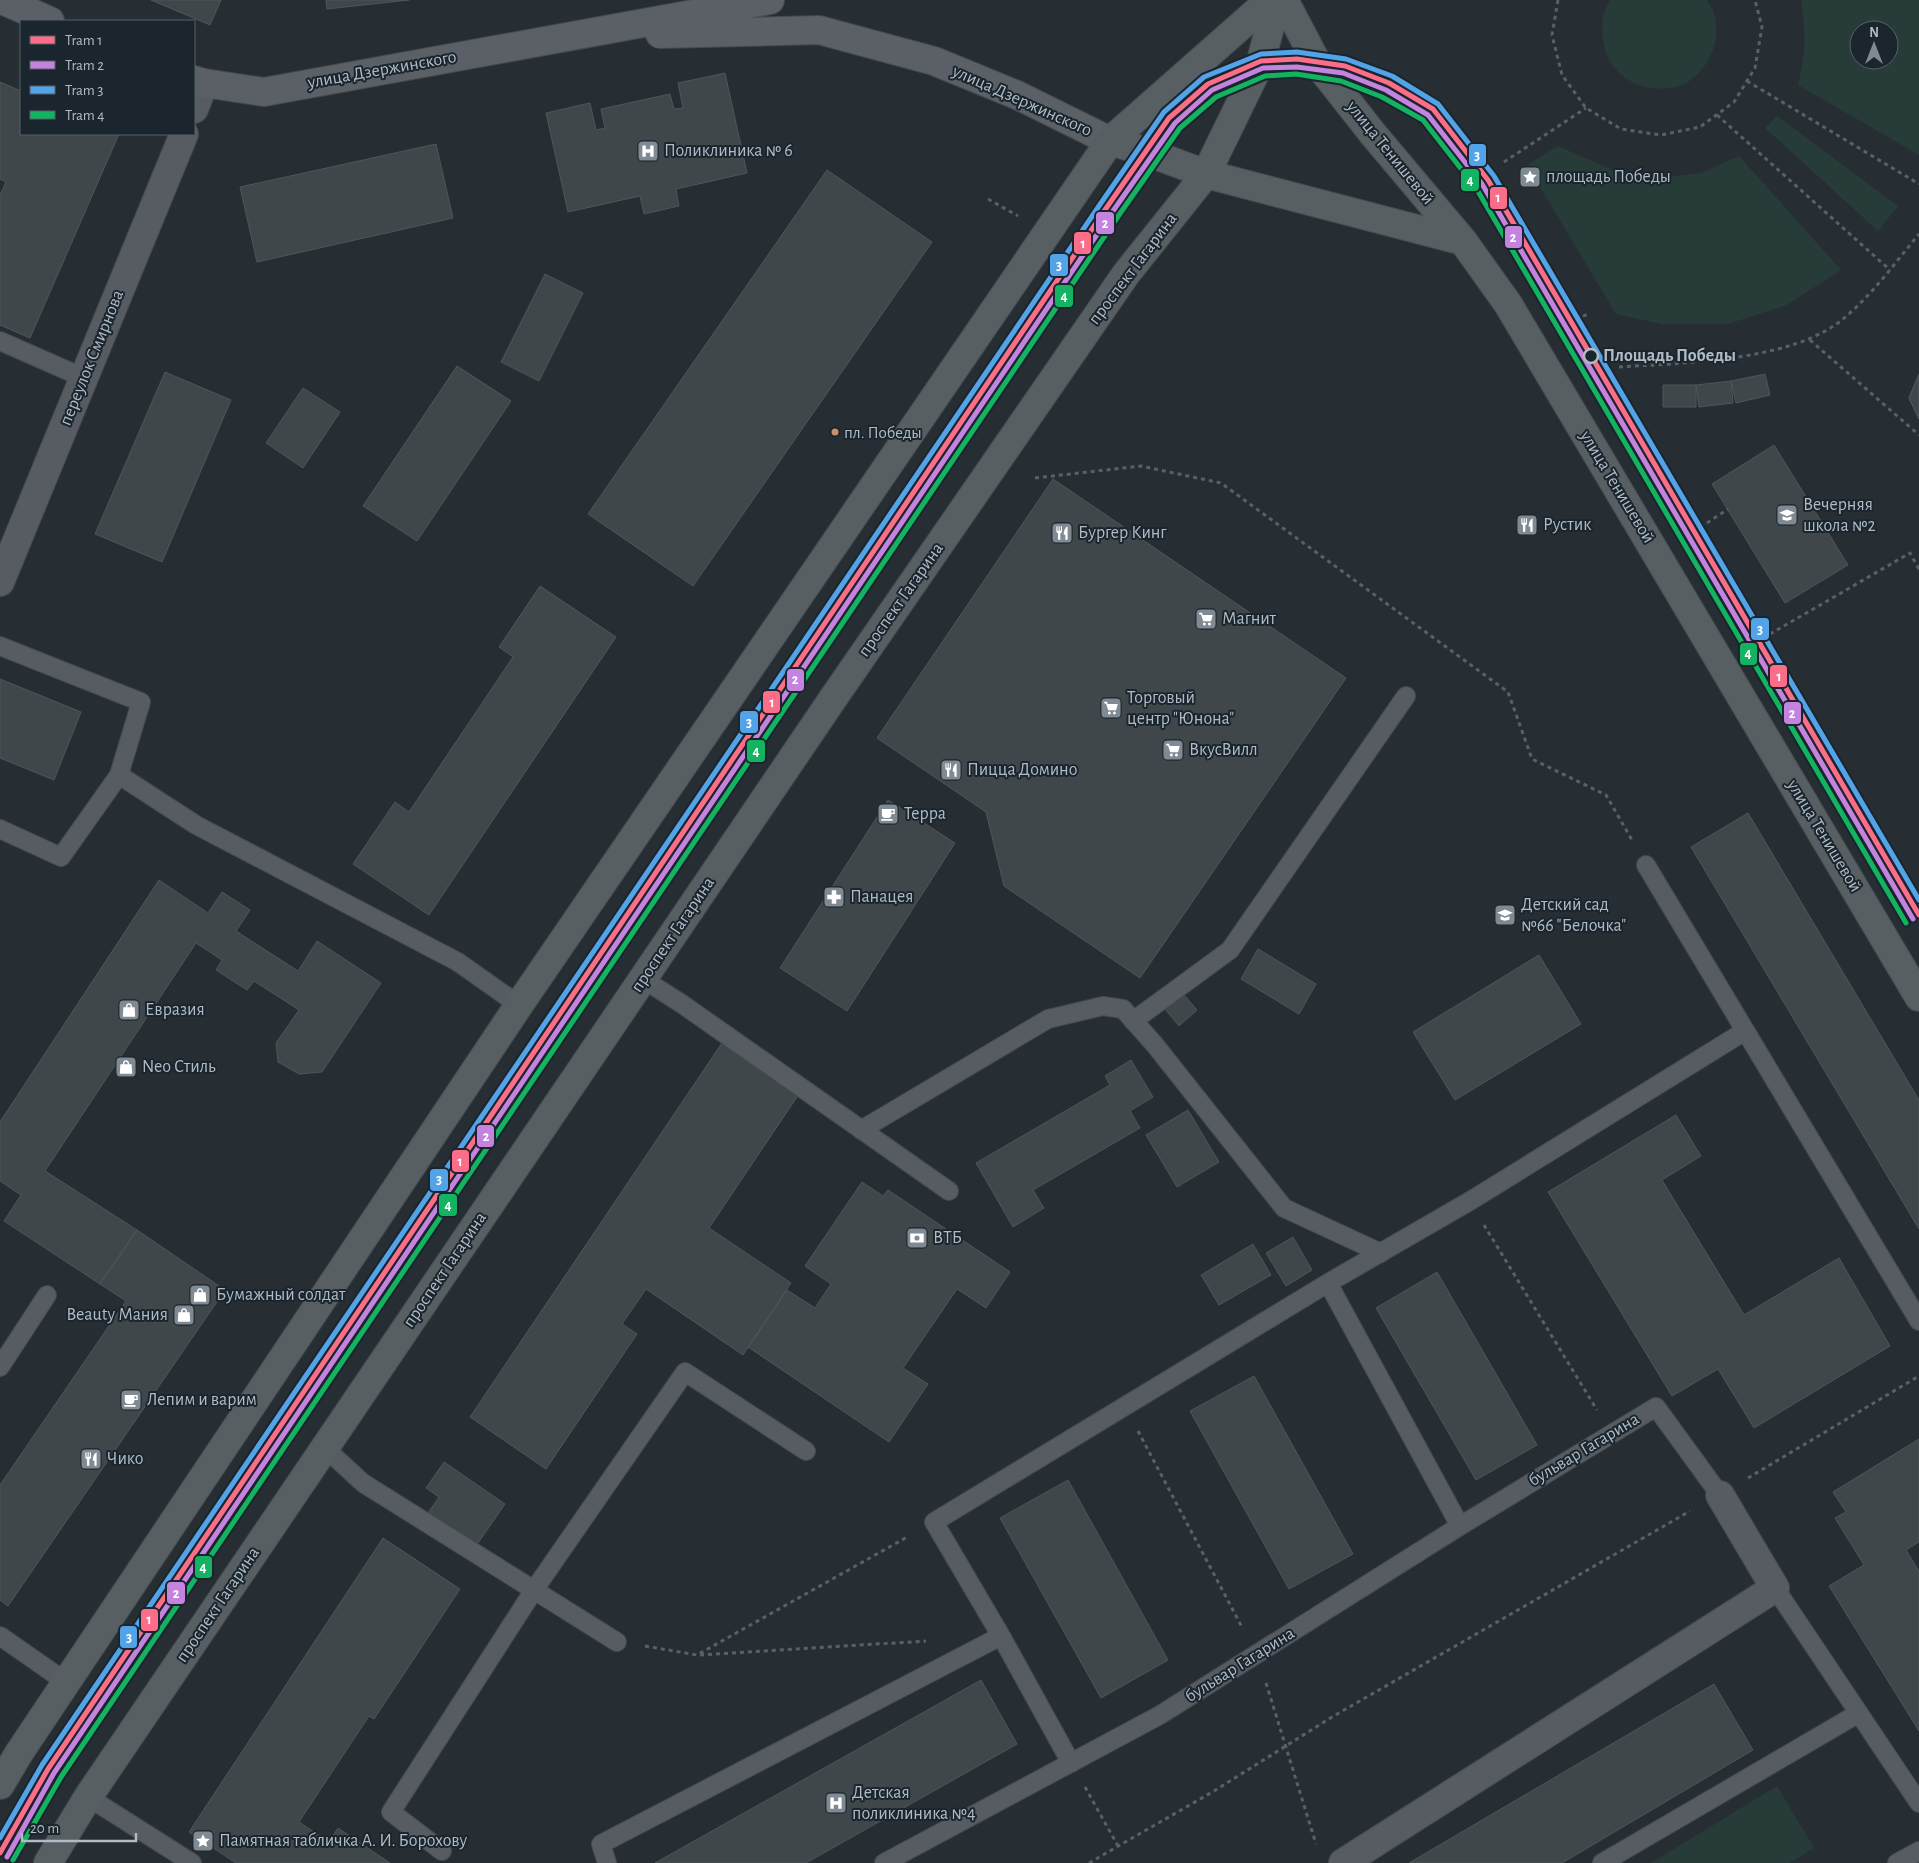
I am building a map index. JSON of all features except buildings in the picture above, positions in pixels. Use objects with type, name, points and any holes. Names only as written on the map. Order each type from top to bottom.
[{"type":"main road","points":[[2,0],[48,20]]},
{"type":"main road","name":"улица Дзержинского","points":[[199,82],[264,92],[770,0]]},
{"type":"main road","points":[[0,1784],[66,1682],[519,1005],[1110,141],[1270,0]]},
{"type":"main road","name":"проспект Гагарина","points":[[48,1863],[88,1796],[834,697],[1126,274],[1206,174],[1261,61],[1278,0]]},
{"type":"main road","name":"улица Тенишевой","points":[[1284,0],[1317,62],[1373,134],[1463,241],[1508,304],[1919,997]]},
{"type":"main road","name":"улица Дзержинского","points":[[571,36],[819,30],[934,61],[1017,95],[1110,141],[1147,152],[1206,174],[1463,241]]},
{"type":"street","points":[[195,104],[199,82]]},
{"type":"street","name":"переулок Смирнова","points":[[0,582],[184,135]]},
{"type":"street","name":"бульвар Гагарина","points":[[1720,1495],[1775,1588]]},
{"type":"street","points":[[1343,1863],[1775,1588]]},
{"type":"lane","points":[[0,341],[84,378]]},
{"type":"lane","points":[[0,646],[141,702],[119,774],[61,857],[0,829]]},
{"type":"lane","points":[[1134,1021],[1230,950],[1406,696]]},
{"type":"lane","points":[[119,774],[196,825],[458,962],[519,1005]]},
{"type":"lane","points":[[1646,865],[1919,1321]]},
{"type":"lane","points":[[643,979],[682,1004],[949,1191]]},
{"type":"lane","points":[[861,1130],[1048,1019],[1103,1006],[1123,1009],[1155,1045],[1284,1208],[1381,1253]]},
{"type":"lane","points":[[1071,1763],[1001,1636],[934,1522],[1328,1283],[1470,1201],[1745,1031]]},
{"type":"lane","points":[[1328,1283],[1460,1526]]},
{"type":"lane","points":[[0,1367],[47,1295]]},
{"type":"lane","points":[[442,1851],[391,1812],[534,1590],[685,1372],[806,1451]]},
{"type":"lane","name":"бульвар Гагарина","points":[[884,1863],[1160,1715],[1460,1526],[1656,1407],[1720,1495]]},
{"type":"lane","points":[[325,1448],[363,1483],[617,1642]]},
{"type":"lane","points":[[1775,1588],[1919,1802]]},
{"type":"lane","points":[[0,1636],[66,1682]]},
{"type":"lane","points":[[607,1863],[601,1844],[1001,1636]]},
{"type":"lane","points":[[1602,1863],[1859,1713]]},
{"type":"lane","points":[[88,1796],[192,1863]]},
{"type":"lane","points":[[1897,1863],[1919,1851]]},
{"type":"path","points":[[1558,0],[1552,35],[1562,75],[1586,108],[1620,129],[1661,136],[1700,126],[1734,102],[1755,68],[1762,27],[1756,0]]},
{"type":"path","points":[[1747,81],[1919,184]]},
{"type":"path","points":[[1504,162],[1586,108]]},
{"type":"path","points":[[1717,114],[1890,270]]},
{"type":"path","points":[[1619,367],[1695,362],[1764,352],[1810,340],[1842,320],[1869,294],[1919,234]]},
{"type":"path","points":[[1913,241],[1919,245]]},
{"type":"path","points":[[1810,340],[1919,435]]},
{"type":"path","points":[[1035,478],[1141,466],[1222,483],[1508,692],[1532,759],[1606,795],[1646,865]]},
{"type":"path","points":[[1707,523],[1728,510]]},
{"type":"path","points":[[1770,634],[1910,553],[1919,569]]},
{"type":"path","points":[[1470,1201],[1611,1433]]},
{"type":"path","points":[[1748,1478],[1919,1376]]},
{"type":"path","points":[[1125,1407],[1257,1654],[1316,1845]]},
{"type":"path","points":[[1089,1863],[1214,1792],[1332,1717],[1514,1611],[1720,1495]]},
{"type":"path","points":[[697,1655],[934,1522]]},
{"type":"path","points":[[617,1642],[697,1655],[932,1640]]},
{"type":"path","points":[[1071,1763],[1118,1846]]},
{"type":"green space","points":[[1611,0],[1707,0],[1714,13],[1716,36],[1710,58],[1704,68],[1687,83],[1676,87],[1651,88],[1628,80],[1611,63],[1603,40],[1603,19]]},
{"type":"green space","points":[[1801,0],[1919,0],[1919,155],[1798,85],[1803,62],[1804,33]]},
{"type":"green space","points":[[1777,116],[1898,206],[1878,231],[1765,128]]},
{"type":"green space","points":[[1558,146],[1615,171],[1658,178],[1701,173],[1739,156],[1841,270],[1787,305],[1728,324],[1661,324],[1616,314],[1527,165]]},
{"type":"green space","points":[[1777,1786],[1814,1848],[1790,1863],[1651,1863]]},
{"type":"tram line","name":"3","points":[[0,1838],[42,1765],[1101,203],[1164,112],[1204,77],[1261,54],[1297,52],[1346,59],[1392,76],[1438,104],[1494,176],[1919,900]]},
{"type":"tram line","name":"1","points":[[0,1853],[48,1769],[1107,207],[1169,118],[1208,84],[1261,61],[1297,59],[1345,66],[1389,83],[1433,109],[1488,180],[1919,915]]},
{"type":"tram line","name":"2","points":[[7,1857],[54,1773],[1113,211],[1175,123],[1212,90],[1263,68],[1297,67],[1343,73],[1386,90],[1428,115],[1482,184],[1913,919]]},
{"type":"tram line","name":"4","points":[[13,1860],[61,1777],[1119,215],[1180,128],[1216,97],[1265,76],[1296,74],[1341,81],[1382,97],[1423,120],[1476,188],[1906,923]]},
{"type":"place","name":"Поликлиника № 6","points":[[648,151]]},
{"type":"place","name":"площадь Победы","points":[[1530,177]]},
{"type":"place","name":"Площадь Победы","points":[[1591,356]]},
{"type":"place","name":"пл. Победы","points":[[835,432]]},
{"type":"place","name":"Вечерняя школа №2","points":[[1787,515]]},
{"type":"place","name":"Рустик","points":[[1527,525]]},
{"type":"place","name":"Бургер Кинг","points":[[1062,533]]},
{"type":"place","name":"Магнит","points":[[1206,619]]},
{"type":"place","name":"Торговый центр \"Юнона\"","points":[[1111,708]]},
{"type":"place","name":"ВкусВилл","points":[[1173,750]]},
{"type":"place","name":"Пицца Домино","points":[[951,770]]},
{"type":"place","name":"Терра","points":[[888,814]]},
{"type":"place","name":"Панацея","points":[[834,897]]},
{"type":"place","name":"Детский сад №66 \"Белочка\"","points":[[1505,915]]},
{"type":"place","name":"Евразия","points":[[129,1010]]},
{"type":"place","name":"Neo Стиль","points":[[126,1067]]},
{"type":"place","name":"ВТБ","points":[[917,1238]]},
{"type":"place","name":"Бумажный солдат","points":[[200,1295]]},
{"type":"place","name":"Beauty Мания","points":[[184,1315]]},
{"type":"place","name":"Лепим и варим","points":[[131,1400]]},
{"type":"place","name":"Чико","points":[[91,1459]]},
{"type":"place","name":"Детская поликлиника №4","points":[[836,1803]]},
{"type":"place","name":"Памятная табличка А. И. Борохову","points":[[203,1841]]}]
